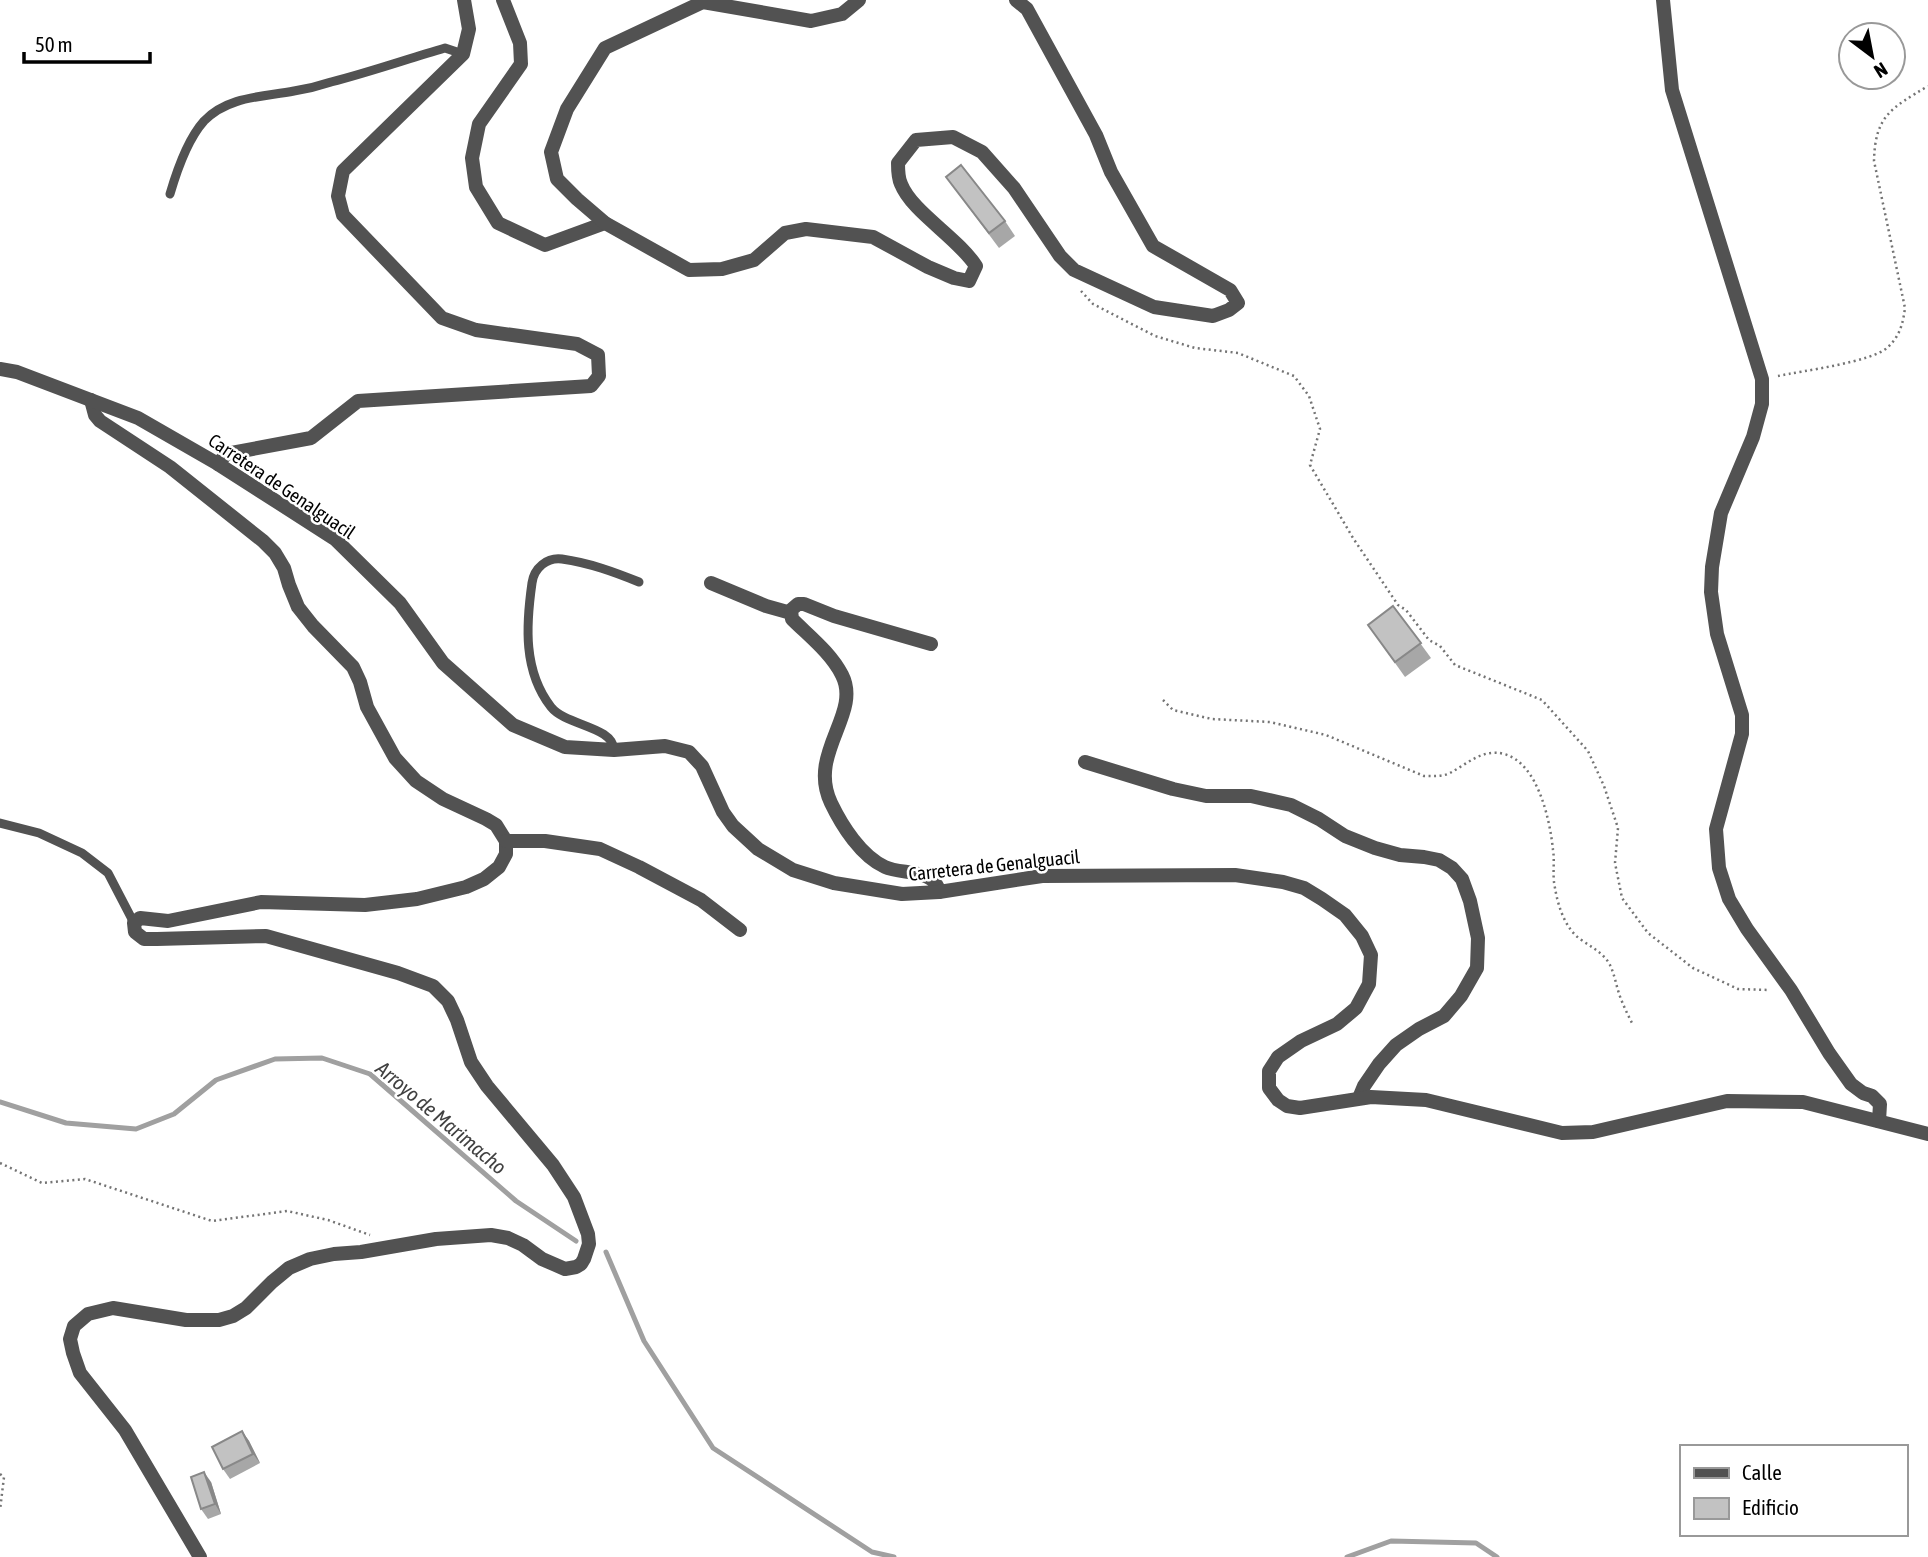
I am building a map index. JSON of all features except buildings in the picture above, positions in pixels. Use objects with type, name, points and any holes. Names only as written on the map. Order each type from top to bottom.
[{"type":"street","points":[[218,464],[226,454],[311,438],[358,401],[591,386],[599,376],[598,355],[577,344],[476,330],[442,318],[343,215],[338,195],[343,171],[463,54],[469,29],[464,0]]},
{"type":"street","points":[[503,0],[520,43],[521,64],[479,124],[472,158],[476,187],[498,223],[545,245],[606,223]]},
{"type":"street","points":[[859,0],[842,14],[811,21],[703,2],[605,48],[567,109],[551,152],[557,179],[577,200],[606,223],[689,270],[722,269],[754,260],[785,233],[806,229],[873,237],[928,267],[969,281],[976,266],[967,253],[907,197],[899,182],[898,163],[916,140],[953,137],[982,152],[1014,188],[1060,256],[1074,270],[1154,307],[1213,316],[1229,310],[1238,303],[1230,290],[1153,246],[1111,172],[1096,135],[1027,9],[1016,0]]},
{"type":"street","points":[[1663,0],[1672,90],[1762,379],[1762,404],[1753,437],[1721,513],[1712,567],[1711,592],[1717,634],[1742,715],[1742,734],[1716,829],[1719,868],[1729,899],[1791,990],[1829,1053],[1852,1084],[1880,1104],[1879,1121]]},
{"type":"street","name":"Carretera de Genalguacil","points":[[0,369],[17,372],[138,418],[218,464],[335,540],[400,603],[443,663],[513,725],[565,747],[614,750],[665,746],[689,752],[702,766],[723,813],[733,826],[758,849],[793,870],[834,883],[902,894],[939,892],[1042,876],[1135,874],[1235,875],[1304,888],[1345,915],[1362,936],[1371,955],[1369,984],[1356,1008],[1337,1024],[1301,1041],[1278,1058],[1269,1070],[1269,1088],[1287,1107],[1300,1108],[1371,1097],[1426,1100],[1562,1133],[1593,1132],[1727,1101],[1804,1102],[1928,1134]]},
{"type":"street","points":[[91,400],[92,408],[100,421],[170,467],[275,553],[284,568],[298,607],[352,667],[360,682],[367,707],[395,758],[416,781],[443,799],[496,825],[506,841],[506,854],[499,867],[484,879],[466,887],[417,900],[365,905],[261,902],[168,921],[140,918],[134,923],[135,932],[144,939],[266,936],[398,973],[433,986],[448,1001],[471,1062],[487,1086],[546,1156],[574,1197],[589,1244],[581,1264],[565,1269],[542,1259],[508,1238],[491,1235],[436,1239],[310,1259],[289,1268],[246,1308],[219,1320],[186,1320],[113,1308],[88,1314],[74,1326],[70,1339],[80,1373],[125,1430],[200,1557]]},
{"type":"street","points":[[711,583],[766,606],[791,613]]},
{"type":"street","points":[[931,644],[845,620],[804,604],[795,606],[791,613],[792,619],[835,664],[846,686],[844,711],[830,746],[824,772],[829,799],[842,825],[863,851],[885,867],[929,877],[936,883],[939,892]]},
{"type":"street","points":[[1085,762],[1173,789],[1206,796],[1251,796],[1291,805],[1345,836],[1375,848],[1400,855],[1439,860],[1452,868],[1462,879],[1478,938],[1477,968],[1461,996],[1444,1016],[1396,1045],[1378,1065],[1359,1098]]},
{"type":"street","points":[[506,841],[545,841],[600,849],[701,900],[740,930]]},
{"type":"lane","points":[[170,194],[183,157],[195,134],[205,120],[224,106],[256,96],[292,92],[330,83],[445,48],[463,54]]},
{"type":"lane","points":[[614,750],[612,741],[606,734],[565,719],[552,708],[540,688],[531,667],[527,636],[532,580],[542,565],[549,560],[558,559],[604,567],[639,582]]},
{"type":"lane","points":[[0,823],[39,833],[82,853],[108,873],[134,923]]},
{"type":"path","points":[[1762,379],[1862,360],[1887,349],[1902,328],[1905,308],[1874,161],[1874,141],[1882,120],[1895,106],[1928,86]]},
{"type":"path","points":[[1074,270],[1076,286],[1093,304],[1155,336],[1195,348],[1238,353],[1294,376],[1309,396],[1320,429],[1310,465],[1353,538],[1398,605],[1406,610],[1429,640],[1440,646],[1455,665],[1542,701],[1588,751],[1604,786],[1618,828],[1615,863],[1622,898],[1648,933],[1693,968],[1738,989],[1791,990]]},
{"type":"path","points":[[1164,700],[1174,710],[1212,719],[1270,722],[1326,735],[1424,776],[1449,774],[1482,755],[1493,752],[1515,759],[1536,785],[1544,805],[1554,851],[1554,887],[1563,917],[1577,937],[1599,952],[1608,962],[1632,1023]]},
{"type":"path","points":[[0,1163],[42,1183],[85,1179],[212,1221],[287,1211],[328,1220],[399,1245]]},
{"type":"path","points":[[0,1474],[4,1477],[0,1510]]},
{"type":"waterway","name":"Arroyo de Marimacho","points":[[0,1102],[66,1123],[136,1129],[174,1114],[216,1080],[275,1059],[322,1058],[370,1074],[516,1201],[576,1241]]},
{"type":"waterway","name":"Arroyo de Marimacho","points":[[606,1252],[644,1341],[713,1448],[872,1552],[894,1557]]},
{"type":"waterway","name":"Arroyo de Marimacho","points":[[1347,1557],[1391,1541],[1476,1543],[1497,1557]]}]
